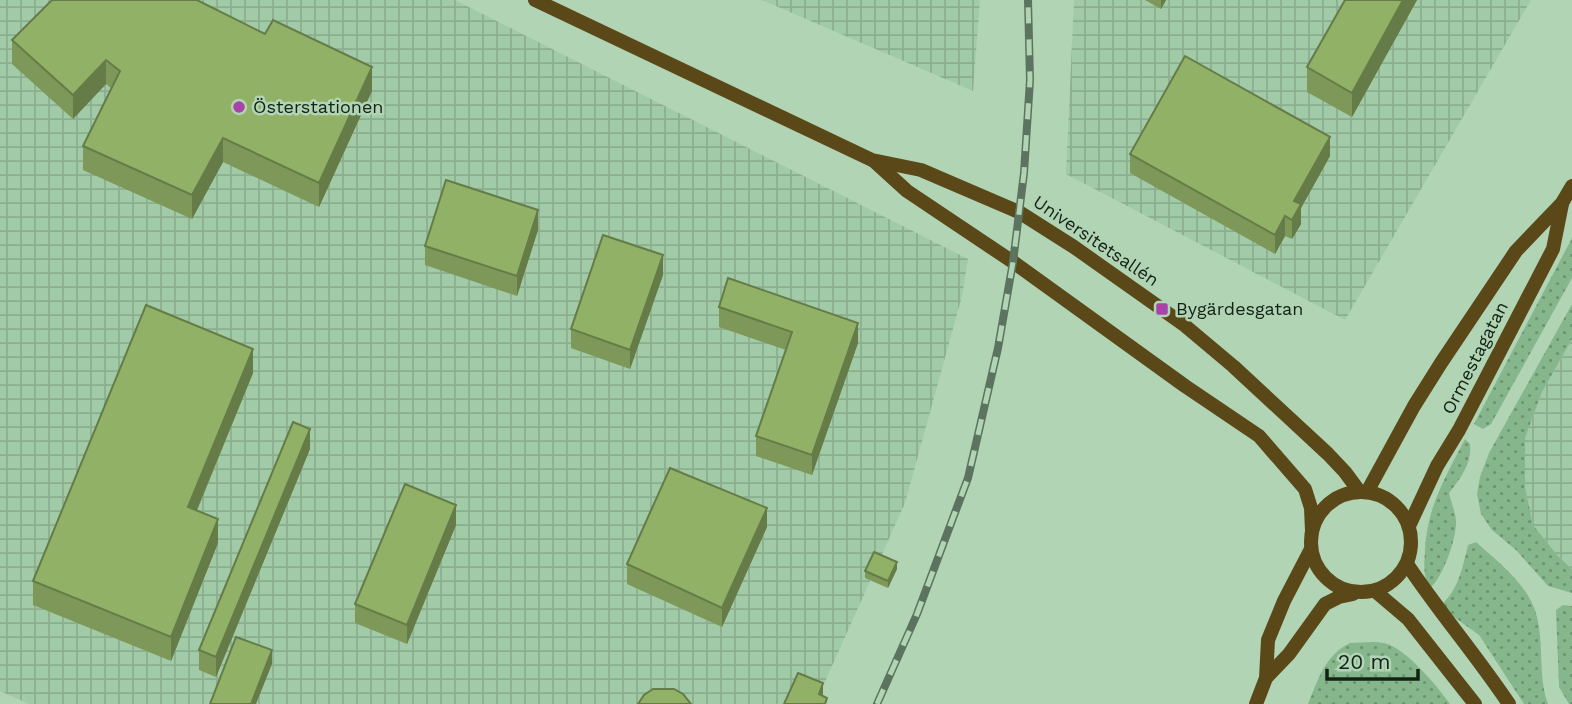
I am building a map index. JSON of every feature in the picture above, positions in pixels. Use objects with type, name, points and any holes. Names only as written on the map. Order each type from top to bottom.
[{"type":"street","name":"Universitetsallén","points":[[535,0],[872,160],[921,170],[1019,212],[1074,247],[1183,324],[1233,366],[1337,463],[1363,492]]},
{"type":"street","name":"Universitetsallén","points":[[872,160],[907,191],[1013,262],[1259,436],[1305,489],[1311,509],[1312,531]]},
{"type":"street","name":"Ormestagatan","points":[[1363,492],[1420,395],[1516,251],[1562,203],[1572,186]]},
{"type":"street","name":"Ormestagatan","points":[[1409,526],[1437,466],[1459,430],[1553,249],[1562,203]]},
{"type":"street","points":[[1266,678],[1289,654],[1325,604],[1339,597],[1367,592],[1395,579],[1407,564],[1412,545],[1409,526],[1400,510],[1376,494],[1363,492],[1334,499],[1316,519],[1311,549],[1316,566],[1327,580],[1342,589],[1367,592],[1408,619],[1475,704]]},
{"type":"street","points":[[1256,704],[1266,678],[1268,640],[1284,601],[1311,549]]},
{"type":"street","points":[[1407,564],[1430,600],[1485,668],[1509,704]]},
{"type":"shaded area","points":[[0,0],[455,0],[968,259],[962,296],[905,503],[815,704],[29,704],[0,691]]},
{"type":"shaded area","points":[[762,0],[980,0],[973,91]]},
{"type":"shaded area","points":[[1074,0],[1531,0],[1345,320],[1066,174]]},
{"type":"shaded area","points":[[1572,238],[1572,278],[1491,424],[1483,429],[1474,424]]},
{"type":"shaded area","points":[[1572,304],[1572,339],[1542,392],[1525,438],[1525,487],[1533,525],[1572,569],[1572,593],[1548,586],[1516,550],[1492,530],[1481,514],[1477,494],[1489,453]]},
{"type":"shaded area","points":[[1572,339],[1572,569],[1533,525],[1525,487],[1525,438],[1542,392]]},
{"type":"shaded area","points":[[1465,439],[1470,444],[1469,458],[1449,493],[1456,520],[1454,537],[1444,566],[1430,588],[1424,566],[1429,520],[1438,493]]},
{"type":"shaded area","points":[[1476,542],[1521,585],[1533,606],[1539,628],[1543,683],[1548,704],[1524,704],[1479,635],[1454,617],[1443,603],[1457,584],[1468,545]]},
{"type":"shaded area","points":[[1563,605],[1572,606],[1572,704],[1569,704],[1559,687],[1556,610]]},
{"type":"shaded area","points":[[1380,642],[1392,646],[1420,669],[1450,704],[1308,704],[1328,661],[1350,643]]},
{"type":"building","name":"Österstationen","points":[[52,0],[197,0],[265,34],[273,20],[372,67],[319,183],[223,138],[192,195],[83,146],[120,71],[106,60],[73,95],[12,40]]},
{"type":"building","points":[[1345,0],[1403,0],[1352,93],[1307,67]]},
{"type":"building","points":[[1185,56],[1330,137],[1294,201],[1301,204],[1292,220],[1285,216],[1275,235],[1130,154]]},
{"type":"building","points":[[446,180],[538,210],[517,276],[425,246]]},
{"type":"building","points":[[603,235],[663,255],[630,350],[571,329]]},
{"type":"building","points":[[728,278],[858,323],[812,455],[756,436],[792,332],[719,307]]},
{"type":"building","points":[[146,305],[253,349],[188,507],[218,519],[171,637],[33,581]]},
{"type":"building","points":[[293,422],[310,429],[216,657],[199,650]]},
{"type":"building","points":[[670,468],[767,508],[722,608],[627,564]]},
{"type":"building","points":[[405,484],[456,505],[407,625],[355,604]]},
{"type":"building","points":[[874,552],[897,562],[888,581],[865,571]]},
{"type":"building","points":[[236,637],[272,650],[251,704],[210,704]]},
{"type":"building","points":[[798,673],[823,683],[819,694],[827,698],[825,704],[784,704]]},
{"type":"building","points":[[653,689],[674,689],[683,694],[691,704],[638,704],[644,695]]},
{"type":"railway","points":[[877,704],[917,614],[968,478],[998,348],[1013,262],[1024,173],[1030,80],[1028,0]]},
{"type":"place","name":"Österstationen","points":[[239,107]]},
{"type":"place","name":"Bygärdesgatan","points":[[1162,309]]}]
